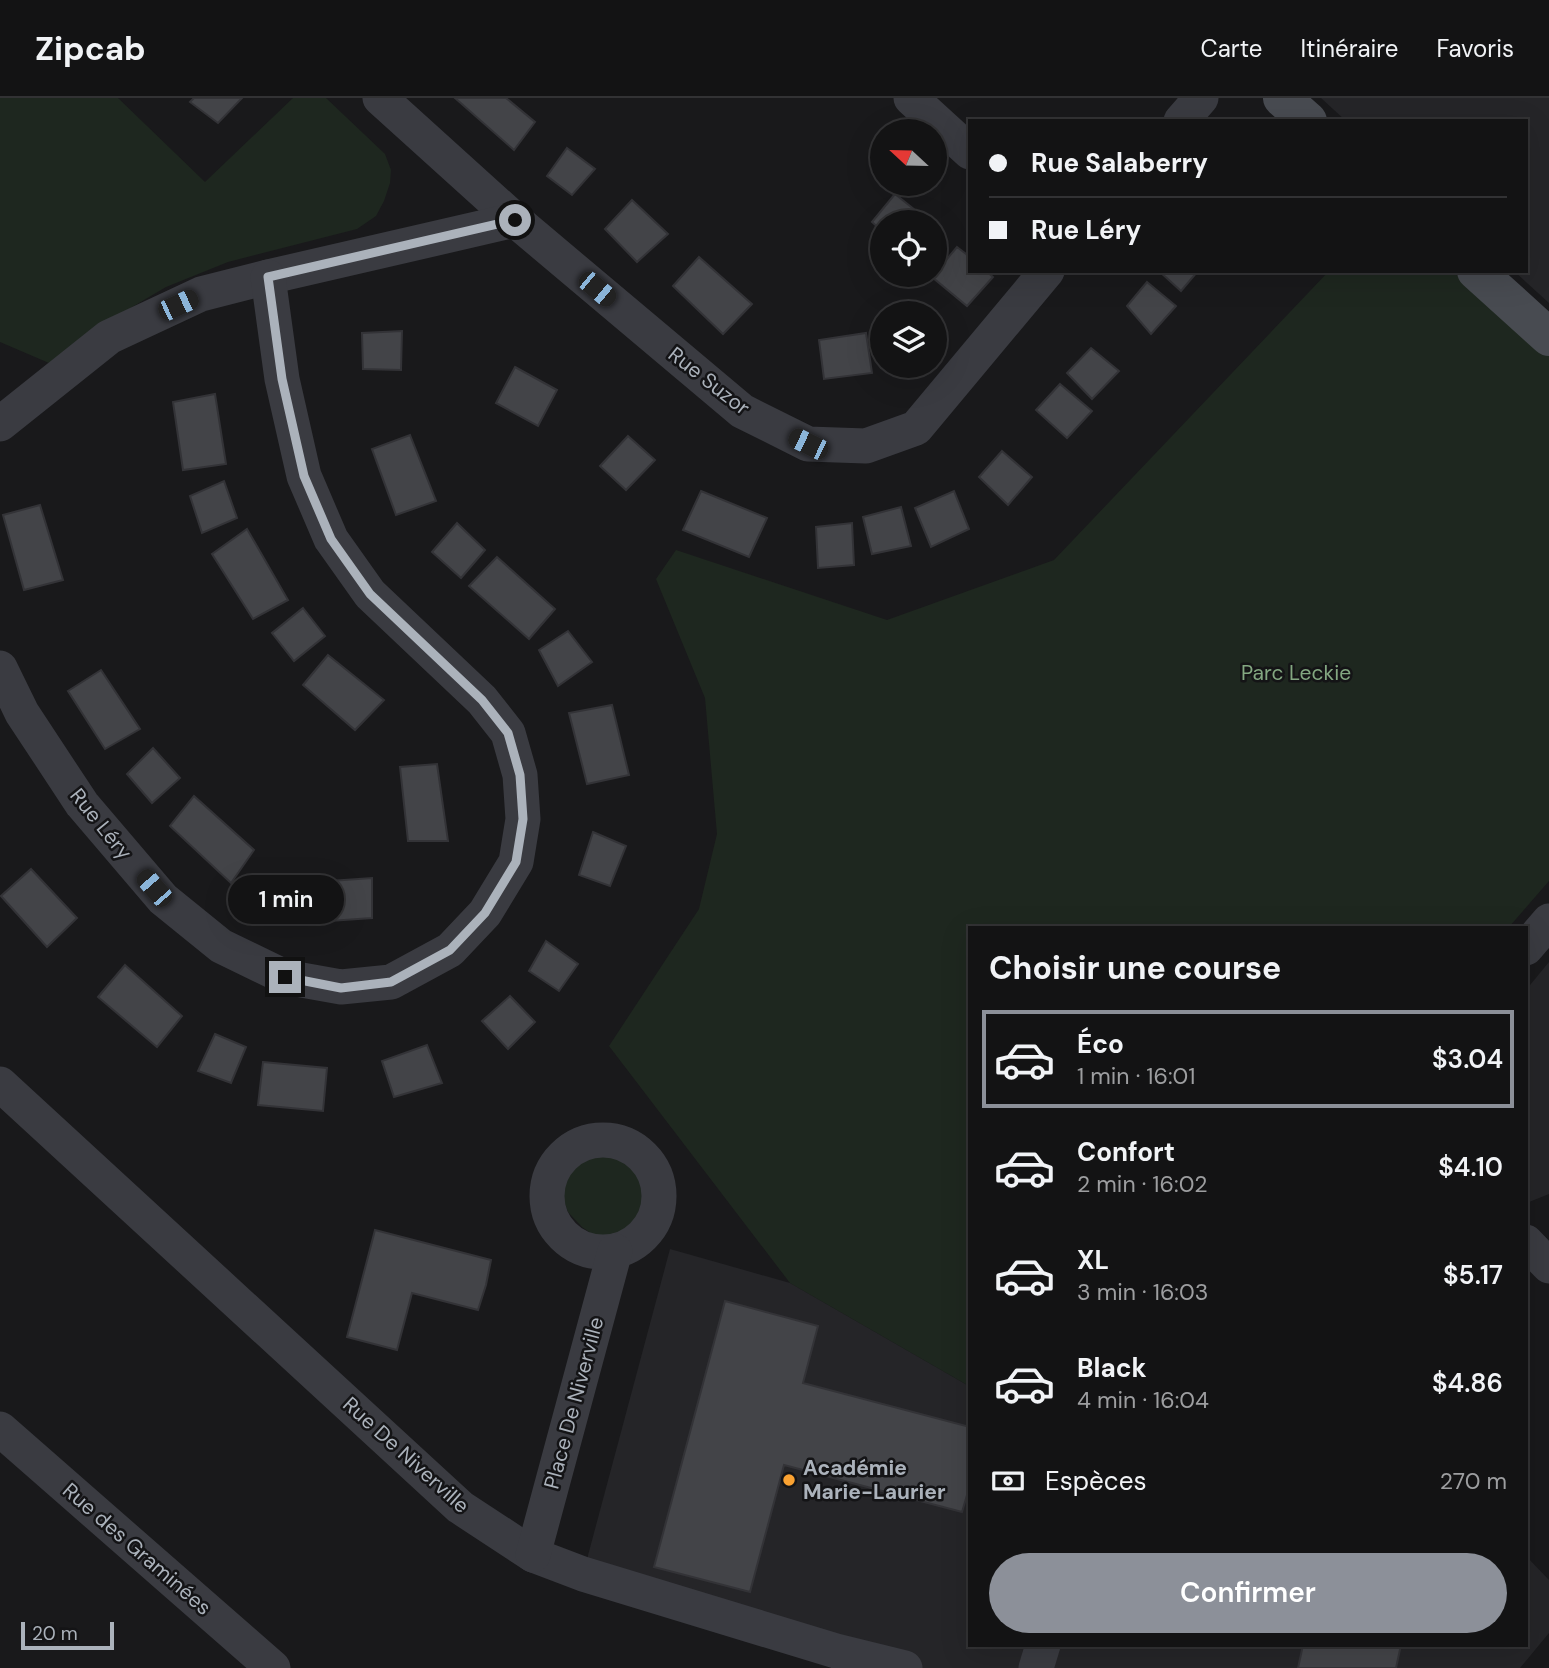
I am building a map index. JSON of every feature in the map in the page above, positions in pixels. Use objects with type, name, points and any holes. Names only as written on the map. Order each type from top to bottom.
[{"type":"street","name":"Rue Suzor","points":[[380,98],[515,220],[742,411],[808,444],[866,446],[916,428],[1045,273]]},
{"type":"street","points":[[911,98],[968,150]]},
{"type":"street","points":[[1183,119],[1201,98]]},
{"type":"street","points":[[1282,98],[1306,119]]},
{"type":"street","points":[[0,424],[109,337],[201,294],[515,220]]},
{"type":"street","points":[[1478,273],[1549,337]]},
{"type":"street","name":"Rue Léry","points":[[0,668],[22,713],[82,804],[163,899],[221,946],[285,977],[341,988],[391,982],[450,950],[485,913],[516,862],[523,819],[520,775],[508,733],[482,700],[370,594],[331,539],[304,476],[282,379],[268,277]]},
{"type":"street","points":[[1528,946],[1549,921]]},
{"type":"street","name":"Rue De Niverville","points":[[0,1084],[460,1507],[533,1555],[583,1574],[836,1651],[905,1668]]},
{"type":"street","points":[[1528,1244],[1549,1266]]},
{"type":"street","name":"Place De Niverville","points":[[533,1555],[615,1251]]},
{"type":"street","name":"Rue des Graminées","points":[[0,1429],[273,1668]]},
{"type":"street","points":[[1036,1668],[1042,1647]]},
{"type":"shaded area","points":[[1321,98],[1549,98],[1549,303],[1516,273],[1528,273],[1528,119],[1344,119]]},
{"type":"shaded area","points":[[1549,962],[1549,1194],[1529,1202],[1528,1201],[1528,988]]},
{"type":"shaded area","name":"Académie Marie-Laurier","points":[[670,1249],[790,1283],[968,1385],[968,1647],[1528,1647],[1528,1558],[1549,1580],[1549,1633],[1520,1668],[905,1668],[583,1574]]},
{"type":"green space","points":[[0,98],[118,98],[205,182],[293,98],[326,98],[385,154],[391,170],[390,183],[376,216],[357,229],[228,262],[166,287],[110,320],[49,363],[0,342]]},
{"type":"green space","name":"Parc Leckie","points":[[1327,273],[1454,273],[1549,355],[1549,881],[1510,926],[968,926],[968,1385],[790,1283],[609,1046],[699,909],[717,834],[705,698],[656,579],[676,550],[887,620],[1054,560]]},
{"type":"green space","points":[[613,1144],[637,1157],[647,1169],[650,1197],[646,1213],[625,1234],[602,1237],[582,1227],[568,1212],[563,1199],[564,1180],[568,1168],[583,1152]]},
{"type":"building","points":[[194,98],[242,98],[218,123],[190,102]]},
{"type":"building","points":[[455,98],[506,98],[535,122],[514,150]]},
{"type":"building","points":[[567,148],[595,169],[572,195],[547,176]]},
{"type":"building","points":[[893,196],[898,196],[915,210],[882,210]]},
{"type":"building","points":[[632,200],[668,234],[637,262],[605,229]]},
{"type":"building","points":[[957,247],[968,255],[968,273],[988,273],[993,277],[967,306],[944,287],[947,287],[947,259]]},
{"type":"building","points":[[699,257],[752,304],[723,334],[673,286]]},
{"type":"building","points":[[1161,273],[1196,273],[1181,291]]},
{"type":"building","points":[[1147,282],[1176,306],[1151,334],[1127,306]]},
{"type":"building","points":[[402,331],[401,370],[363,369],[362,333]]},
{"type":"building","points":[[866,333],[870,373],[824,379],[819,340]]},
{"type":"building","points":[[1091,348],[1119,371],[1092,399],[1067,373]]},
{"type":"building","points":[[515,367],[557,390],[538,426],[496,403]]},
{"type":"building","points":[[1060,384],[1092,411],[1067,438],[1036,410]]},
{"type":"building","points":[[215,394],[226,464],[183,470],[173,402]]},
{"type":"building","points":[[410,435],[436,501],[396,515],[372,449]]},
{"type":"building","points":[[628,436],[655,460],[626,490],[600,466]]},
{"type":"building","points":[[1002,451],[1032,477],[1008,505],[979,477]]},
{"type":"building","points":[[224,481],[237,518],[202,533],[190,496]]},
{"type":"building","points":[[701,491],[767,518],[749,557],[683,530]]},
{"type":"building","points":[[954,491],[969,529],[931,547],[915,508]]},
{"type":"building","points":[[40,505],[63,580],[24,590],[3,515]]},
{"type":"building","points":[[901,507],[911,546],[872,554],[863,517]]},
{"type":"building","points":[[457,523],[485,550],[461,578],[432,552]]},
{"type":"building","points":[[852,523],[854,565],[818,568],[816,527]]},
{"type":"building","points":[[247,529],[288,600],[253,619],[212,554]]},
{"type":"building","points":[[497,557],[555,609],[529,639],[469,586]]},
{"type":"building","points":[[303,608],[325,636],[294,661],[272,633]]},
{"type":"building","points":[[568,631],[592,662],[558,686],[539,650]]},
{"type":"building","points":[[328,655],[384,700],[355,730],[303,685]]},
{"type":"building","points":[[101,670],[140,729],[105,749],[68,691]]},
{"type":"building","points":[[612,705],[629,775],[587,784],[569,713]]},
{"type":"building","points":[[153,748],[180,778],[152,803],[127,774]]},
{"type":"building","points":[[437,764],[448,841],[408,841],[400,767]]},
{"type":"building","points":[[194,796],[254,850],[231,883],[170,826]]},
{"type":"building","points":[[593,832],[626,846],[610,886],[579,875]]},
{"type":"building","points":[[31,869],[77,918],[47,947],[1,896]]},
{"type":"building","points":[[372,878],[372,918],[330,921],[330,881]]},
{"type":"building","points":[[546,941],[578,964],[559,991],[529,971]]},
{"type":"building","points":[[125,965],[182,1016],[157,1047],[98,997]]},
{"type":"building","points":[[510,996],[535,1022],[508,1049],[482,1021]]},
{"type":"building","points":[[215,1034],[246,1047],[231,1083],[198,1071]]},
{"type":"building","points":[[427,1045],[442,1083],[394,1097],[382,1061]]},
{"type":"building","points":[[263,1062],[327,1068],[323,1111],[258,1105]]},
{"type":"building","points":[[375,1230],[491,1260],[478,1310],[412,1293],[397,1350],[347,1337]]},
{"type":"building","points":[[725,1301],[818,1326],[803,1383],[968,1426],[968,1492],[962,1512],[784,1465],[750,1592],[654,1567]]},
{"type":"building","points":[[1303,1647],[1401,1647],[1396,1668],[1298,1668]]},
{"type":"place","name":"Académie Marie-Laurier","points":[[789,1480]]},
{"type":"route","points":[[285,977],[341,988],[391,982],[450,950],[485,913],[516,862],[523,819],[520,775],[508,733],[482,700],[370,594],[331,539],[304,476],[282,379],[268,277],[515,220]]}]
